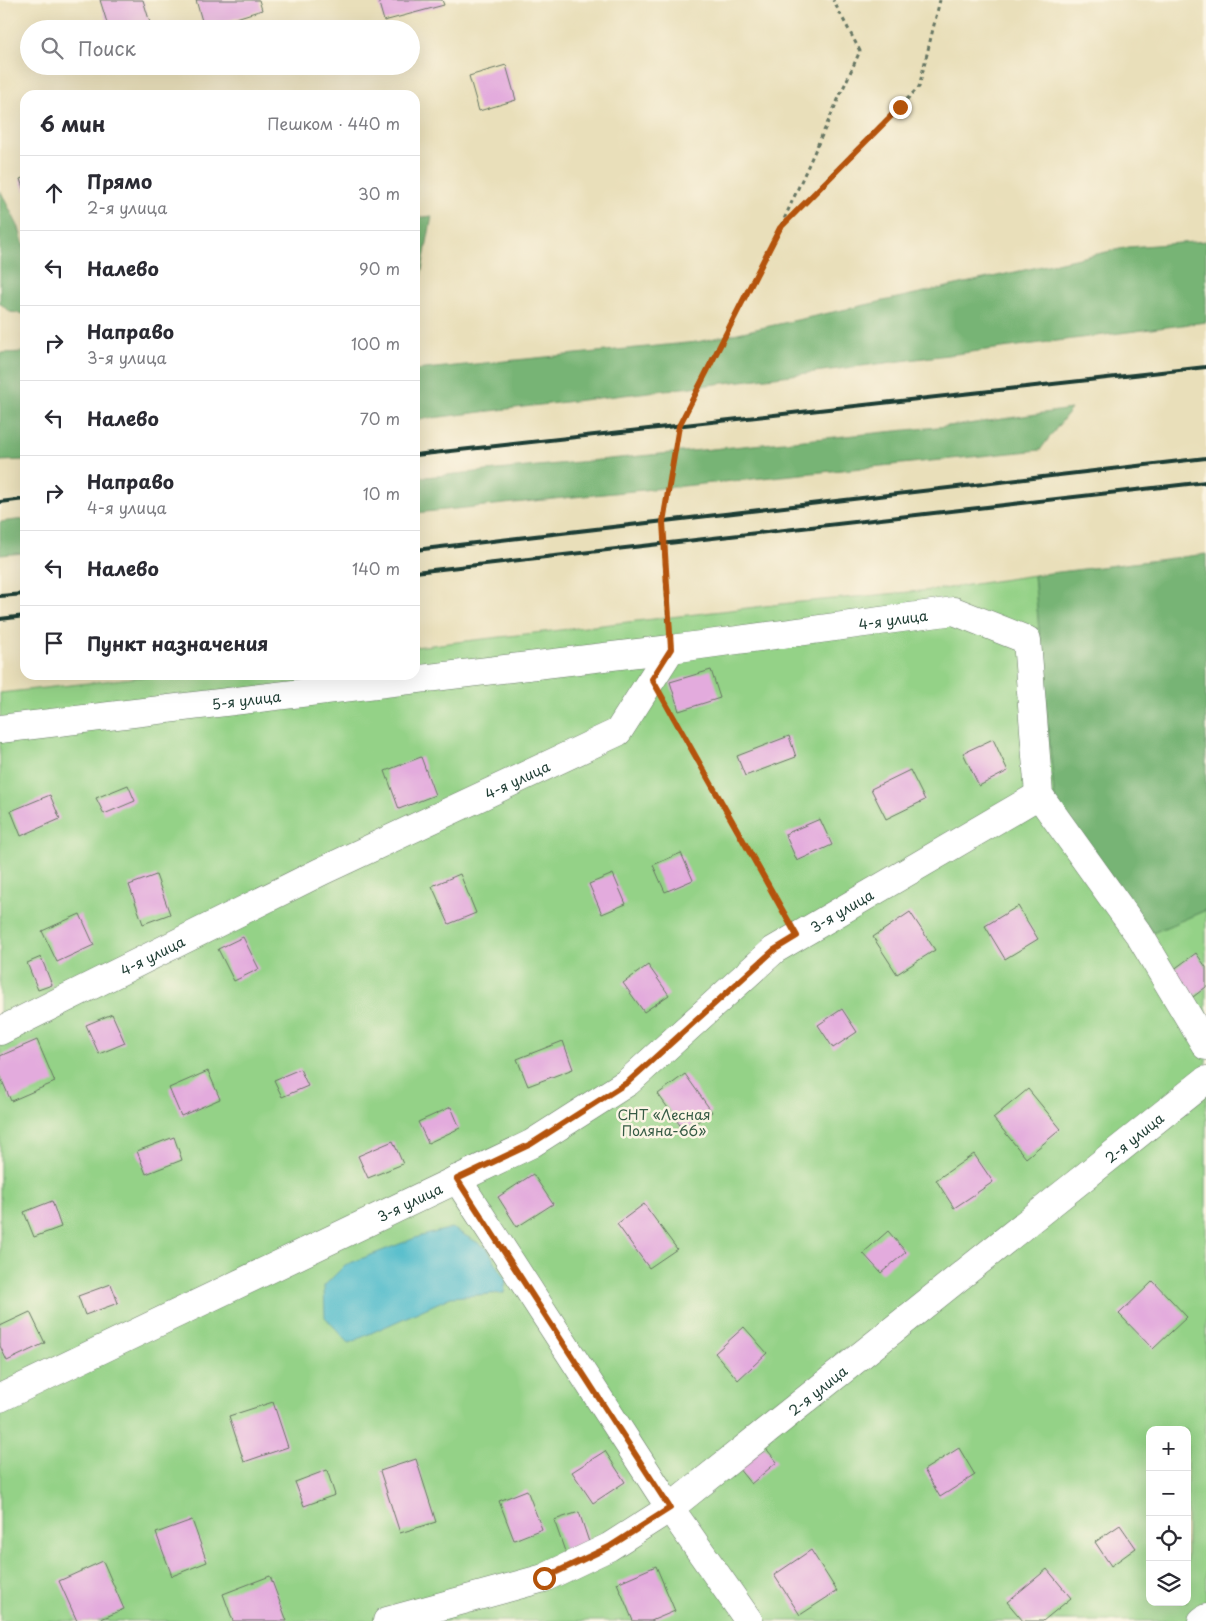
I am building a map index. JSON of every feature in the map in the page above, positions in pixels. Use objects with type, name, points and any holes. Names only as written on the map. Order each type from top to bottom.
[{"type":"street","name":"4-я улица","points":[[0,1031],[320,872],[618,732],[671,649],[954,611],[1027,640],[1039,795]]},
{"type":"street","name":"5-я улица","points":[[420,679],[671,649]]},
{"type":"street","name":"5-я улица","points":[[0,729],[411,680]]},
{"type":"street","name":"3-я улица","points":[[0,1398],[531,1144],[628,1082],[774,950],[1039,795]]},
{"type":"street","points":[[1039,795],[1140,936],[1206,1046]]},
{"type":"street","name":"2-я улица","points":[[387,1621],[544,1578],[609,1547],[670,1508],[1206,1080]]},
{"type":"street","points":[[457,1179],[670,1508],[749,1621]]},
{"type":"street","points":[[1202,1621],[1206,1618]]},
{"type":"path","points":[[671,649],[663,522],[679,426],[780,228],[860,51],[833,0]]},
{"type":"path","points":[[780,228],[919,88],[940,0]]},
{"type":"path","points":[[652,679],[797,936]]},
{"type":"green space","points":[[0,190],[20,232],[20,313],[10,312],[0,303]]},
{"type":"green space","points":[[432,216],[420,280],[420,217]]},
{"type":"green space","points":[[1206,241],[1206,322],[791,375],[420,419],[420,370],[697,342],[1129,247]]},
{"type":"green space","points":[[20,352],[20,460],[0,461],[0,353]]},
{"type":"green space","points":[[1071,409],[1040,450],[420,512],[420,478],[968,424]]},
{"type":"green space","points":[[20,520],[20,553],[0,555],[0,522]]},
{"type":"green space","points":[[1206,554],[1206,910],[1153,933],[1055,803],[1034,575]]},
{"type":"green space","name":"СНТ «Лесная Поляна-66»","points":[[1034,575],[1055,803],[1153,932],[1206,910],[1206,1621],[0,1621],[0,693],[115,680],[420,680],[420,646],[790,603],[942,589]]},
{"type":"water","points":[[452,1228],[487,1248],[506,1280],[504,1293],[451,1297],[349,1343],[325,1317],[324,1286],[345,1265],[418,1237]]},
{"type":"building","points":[[100,0],[143,0],[149,20],[106,20]]},
{"type":"building","points":[[196,0],[259,0],[262,10],[230,20],[202,20]]},
{"type":"building","points":[[378,0],[442,0],[444,5],[388,20],[384,20]]},
{"type":"building","points":[[506,65],[516,100],[479,111],[469,76]]},
{"type":"building","points":[[711,670],[720,698],[679,711],[670,682]]},
{"type":"building","points":[[789,736],[796,757],[745,776],[737,756]]},
{"type":"building","points":[[993,739],[1008,771],[979,786],[963,753]]},
{"type":"building","points":[[421,757],[435,795],[399,809],[385,771]]},
{"type":"building","points":[[910,770],[925,800],[886,819],[871,789]]},
{"type":"building","points":[[128,785],[135,801],[104,814],[96,798]]},
{"type":"building","points":[[50,795],[60,819],[21,836],[11,811]]},
{"type":"building","points":[[820,819],[832,845],[797,861],[785,834]]},
{"type":"building","points":[[681,853],[693,880],[665,892],[653,865]]},
{"type":"building","points":[[460,874],[476,913],[449,924],[432,886]]},
{"type":"building","points":[[613,874],[626,904],[602,914],[589,884]]},
{"type":"building","points":[[156,875],[170,914],[143,924],[129,885]]},
{"type":"building","points":[[1018,906],[1038,939],[1005,959],[985,926]]},
{"type":"building","points":[[910,912],[935,950],[897,974],[873,937]]},
{"type":"building","points":[[80,914],[94,945],[57,962],[42,931]]},
{"type":"building","points":[[243,937],[259,969],[234,981],[218,949]]},
{"type":"building","points":[[1196,953],[1206,967],[1206,987],[1193,997],[1173,970]]},
{"type":"building","points":[[41,957],[52,985],[38,990],[27,963]]},
{"type":"building","points":[[648,965],[669,995],[644,1012],[623,983]]},
{"type":"building","points":[[842,1009],[857,1032],[833,1048],[818,1025]]},
{"type":"building","points":[[112,1014],[125,1043],[99,1054],[86,1025]]},
{"type":"building","points":[[37,1040],[55,1082],[11,1101],[0,1076],[0,1056]]},
{"type":"building","points":[[563,1041],[573,1069],[528,1086],[517,1059]]},
{"type":"building","points":[[300,1069],[308,1086],[282,1097],[274,1080]]},
{"type":"building","points":[[208,1071],[220,1099],[181,1116],[169,1088]]},
{"type":"building","points":[[685,1074],[712,1112],[684,1131],[658,1094]]},
{"type":"building","points":[[1028,1089],[1061,1129],[1026,1158],[993,1118]]},
{"type":"building","points":[[451,1107],[460,1128],[428,1143],[418,1122]]},
{"type":"building","points":[[174,1137],[182,1160],[146,1174],[137,1151]]},
{"type":"building","points":[[393,1141],[403,1164],[368,1178],[358,1156]]},
{"type":"building","points":[[974,1154],[993,1182],[954,1208],[936,1180]]},
{"type":"building","points":[[533,1174],[553,1204],[517,1227],[498,1197]]},
{"type":"building","points":[[52,1201],[61,1227],[34,1237],[24,1212]]},
{"type":"building","points":[[644,1204],[677,1249],[649,1268],[617,1224]]},
{"type":"building","points":[[888,1231],[906,1252],[881,1273],[863,1253]]},
{"type":"building","points":[[1153,1281],[1187,1317],[1153,1349],[1119,1314]]},
{"type":"building","points":[[111,1284],[118,1303],[85,1315],[78,1296]]},
{"type":"building","points":[[30,1312],[45,1343],[7,1361],[0,1346],[0,1326]]},
{"type":"building","points":[[744,1327],[767,1353],[738,1380],[715,1353]]},
{"type":"building","points":[[273,1402],[288,1447],[244,1462],[229,1416]]},
{"type":"building","points":[[764,1446],[777,1462],[751,1484],[738,1468]]},
{"type":"building","points":[[959,1448],[975,1475],[940,1497],[924,1470]]},
{"type":"building","points":[[605,1451],[625,1482],[593,1503],[572,1472]]},
{"type":"building","points":[[416,1459],[436,1522],[400,1533],[380,1471]]},
{"type":"building","points":[[327,1470],[335,1495],[304,1506],[295,1482]]},
{"type":"building","points":[[527,1490],[542,1529],[514,1540],[499,1501]]},
{"type":"building","points":[[579,1512],[591,1548],[567,1557],[554,1520]]},
{"type":"building","points":[[192,1520],[207,1562],[172,1576],[156,1533]]},
{"type":"building","points":[[1120,1525],[1136,1548],[1111,1566],[1095,1542]]},
{"type":"building","points":[[811,1550],[837,1591],[800,1615],[774,1575]]},
{"type":"building","points":[[103,1561],[124,1609],[97,1621],[77,1621],[59,1581]]},
{"type":"building","points":[[656,1566],[675,1611],[651,1621],[633,1621],[617,1583]]},
{"type":"building","points":[[1047,1569],[1071,1598],[1043,1621],[1023,1621],[1007,1602]]},
{"type":"building","points":[[270,1576],[287,1621],[233,1621],[223,1594]]},
{"type":"railway","points":[[420,454],[1206,367]]},
{"type":"railway","points":[[420,549],[1206,458]]},
{"type":"railway","points":[[420,571],[1206,482]]},
{"type":"railway","points":[[0,502],[20,500]]},
{"type":"railway","points":[[0,596],[20,594]]},
{"type":"railway","points":[[0,619],[20,617]]},
{"type":"route","points":[[544,1578],[609,1547],[670,1508],[457,1179],[531,1144],[628,1082],[774,950],[797,936],[652,679],[671,649],[663,522],[679,426],[780,228],[900,107]]}]
